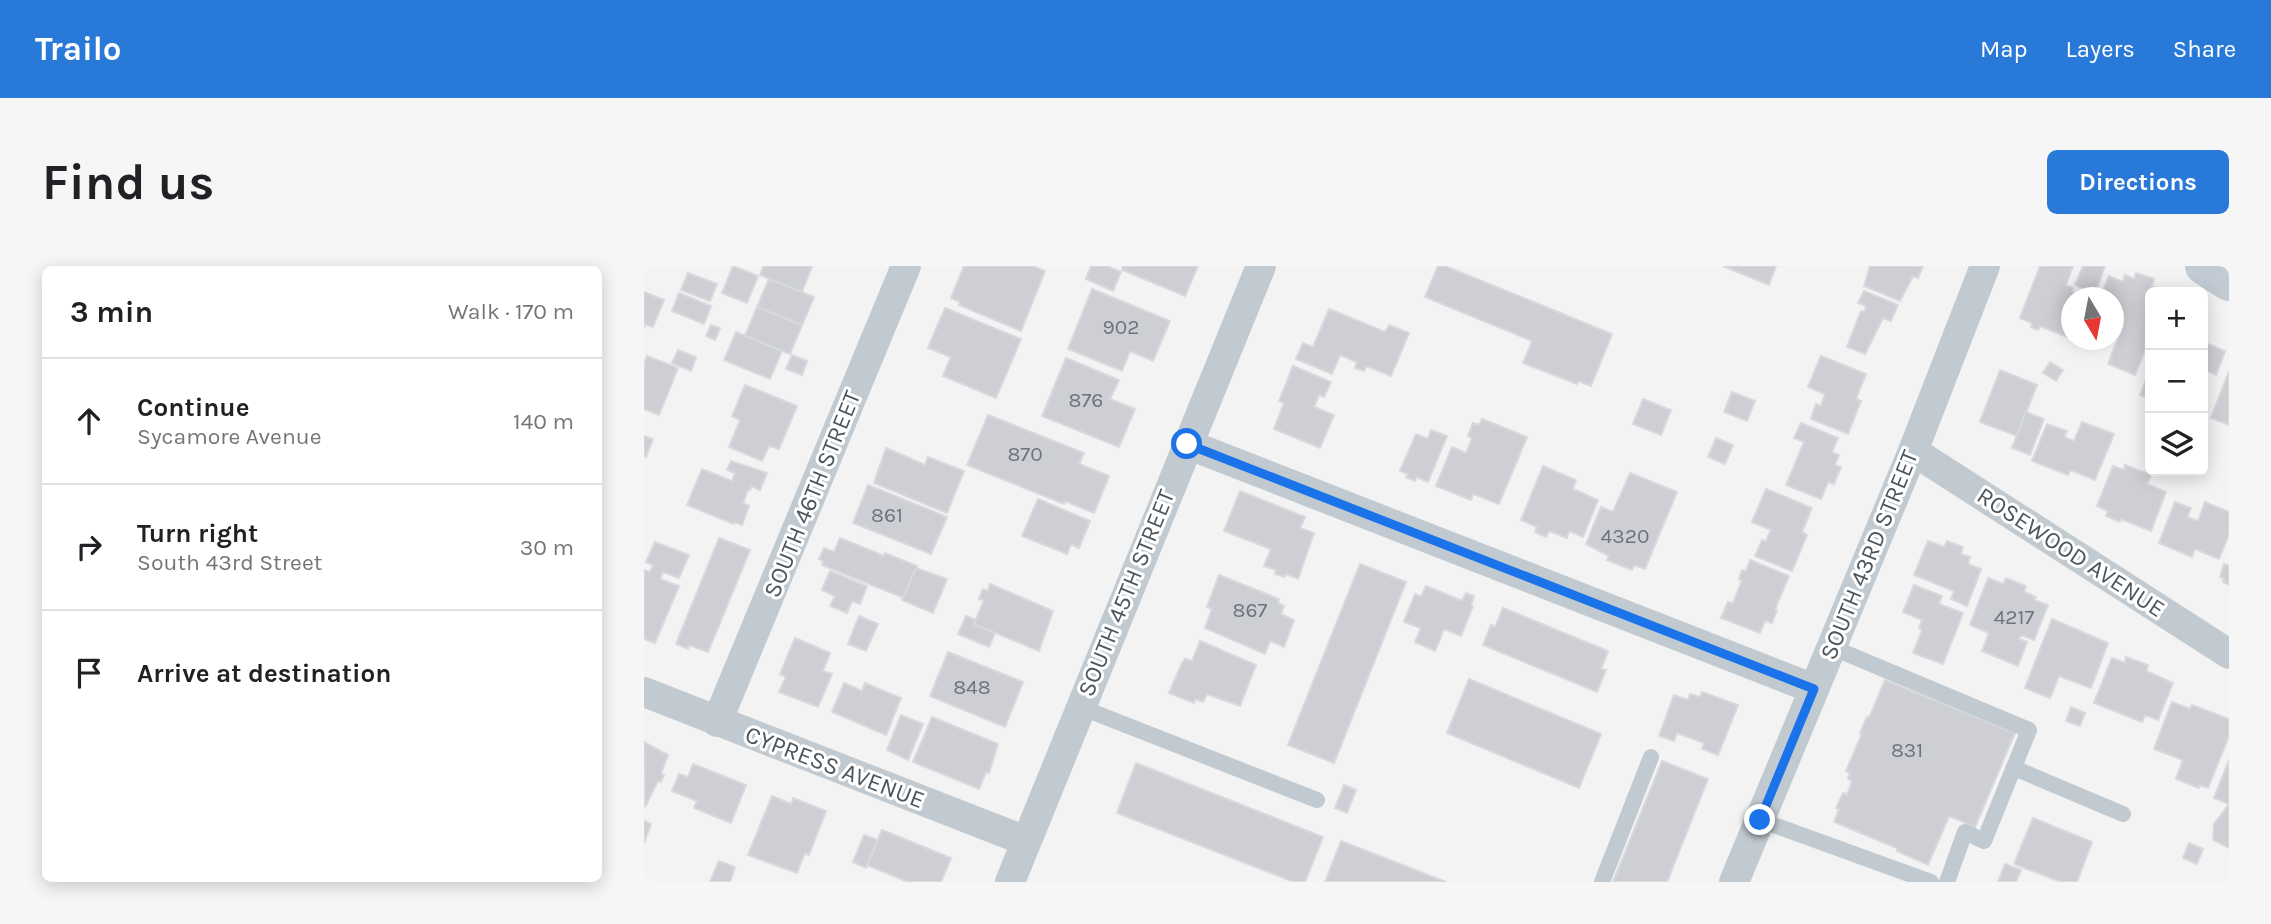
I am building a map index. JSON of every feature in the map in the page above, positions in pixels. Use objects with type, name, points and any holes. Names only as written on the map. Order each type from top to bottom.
[{"type":"main road","points":[[2204,266],[2229,282]]},
{"type":"street","name":"SOUTH 46TH STREET","points":[[718,722],[906,266]]},
{"type":"street","name":"SOUTH 45TH STREET","points":[[1010,882],[1261,266]]},
{"type":"street","name":"SOUTH 43RD STREET","points":[[1734,882],[1913,451],[1985,266]]},
{"type":"street","points":[[1187,444],[1814,689]]},
{"type":"street","name":"ROSEWOOD AVENUE","points":[[1913,451],[2229,654]]},
{"type":"street","name":"CYPRESS AVENUE","points":[[644,692],[1026,841]]},
{"type":"lane","points":[[1831,647],[2029,730],[1984,841],[1965,832],[1947,882]]},
{"type":"lane","points":[[1080,707],[1317,800]]},
{"type":"lane","points":[[1602,882],[1651,757]]},
{"type":"lane","points":[[2014,768],[2123,814]]},
{"type":"lane","points":[[1760,820],[1931,882]]},
{"type":"building","points":[[733,266],[758,276],[747,303],[722,293]]},
{"type":"building","points":[[764,266],[812,266],[802,292],[760,275]]},
{"type":"building","points":[[964,266],[1033,266],[1045,271],[1021,331],[959,305],[960,302],[951,298]]},
{"type":"building","points":[[1091,266],[1107,266],[1121,272],[1113,291],[1086,279]]},
{"type":"building","points":[[1123,266],[1198,266],[1185,296],[1122,270]]},
{"type":"building","points":[[1438,266],[1445,266],[1612,334],[1591,386],[1579,381],[1577,384],[1523,363],[1532,341],[1425,297]]},
{"type":"building","points":[[1723,266],[1776,266],[1769,285]]},
{"type":"building","points":[[1870,266],[1923,266],[1918,278],[1913,276],[1900,301],[1864,286]]},
{"type":"building","points":[[2040,266],[2073,266],[2066,285],[2071,287],[2061,287],[2061,335],[2040,326],[2038,330],[2031,327],[2032,323],[2020,318]]},
{"type":"building","points":[[2083,266],[2105,266],[2097,287],[2075,285]]},
{"type":"building","points":[[688,273],[717,284],[710,301],[681,290]]},
{"type":"building","points":[[2136,273],[2154,279],[2152,286],[2155,287],[2145,287],[2145,350],[2135,375],[2108,364],[2113,350],[2124,350],[2124,287],[2104,287],[2109,276],[2123,282],[2125,275],[2134,279]]},
{"type":"building","points":[[769,279],[814,297],[802,325],[757,307]]},
{"type":"building","points":[[1092,289],[1170,321],[1153,361],[1130,351],[1122,371],[1068,349]]},
{"type":"building","points":[[1864,291],[1898,305],[1891,321],[1883,318],[1865,354],[1847,347],[1861,311],[1864,312],[1866,306],[1858,303]]},
{"type":"building","points":[[644,292],[664,300],[653,327],[645,324],[644,328]]},
{"type":"building","points":[[679,293],[711,306],[704,324],[672,311]]},
{"type":"building","points":[[757,307],[802,325],[790,354],[745,336]]},
{"type":"building","points":[[945,308],[1021,339],[996,398],[943,376],[951,357],[928,348]]},
{"type":"building","points":[[1329,309],[1385,332],[1389,325],[1409,333],[1391,376],[1366,366],[1364,371],[1355,368],[1357,362],[1340,355],[1332,374],[1296,359],[1303,343],[1313,347]]},
{"type":"building","points":[[711,325],[720,328],[715,340],[706,336]]},
{"type":"building","points":[[736,332],[782,351],[770,379],[724,360]]},
{"type":"building","points":[[2208,344],[2225,351],[2216,375],[2208,371]]},
{"type":"building","points":[[678,350],[696,357],[691,371],[672,363]]},
{"type":"building","points":[[792,355],[807,361],[802,375],[786,369]]},
{"type":"building","points":[[647,356],[678,368],[659,415],[644,409],[644,364]]},
{"type":"building","points":[[1821,356],[1866,374],[1856,399],[1861,401],[1848,434],[1811,419],[1816,404],[1821,406],[1825,394],[1808,387]]},
{"type":"building","points":[[1066,358],[1119,380],[1110,399],[1135,409],[1119,447],[1042,416]]},
{"type":"building","points":[[2050,362],[2063,370],[2056,381],[2043,373]]},
{"type":"building","points":[[1293,366],[1331,382],[1324,397],[1319,395],[1314,407],[1334,415],[1320,448],[1274,429],[1284,403],[1279,401]]},
{"type":"building","points":[[2000,370],[2037,385],[2017,436],[1980,422]]},
{"type":"building","points":[[2229,371],[2229,425],[2211,418]]},
{"type":"building","points":[[2145,382],[2145,397],[2140,395]]},
{"type":"building","points":[[745,385],[797,406],[779,449],[769,446],[762,461],[729,447],[740,420],[732,416]]},
{"type":"building","points":[[1732,392],[1755,401],[1747,421],[1724,412]]},
{"type":"building","points":[[1643,399],[1671,410],[1661,435],[1633,424]]},
{"type":"building","points":[[2026,412],[2044,419],[2030,455],[2012,448]]},
{"type":"building","points":[[988,415],[1084,453],[1079,464],[1109,476],[1094,513],[1065,501],[1064,504],[967,465]]},
{"type":"building","points":[[1482,419],[1527,437],[1499,504],[1473,494],[1471,500],[1436,486],[1452,447],[1466,453],[1472,438],[1468,436],[1473,423],[1479,425]]},
{"type":"building","points":[[2082,422],[2114,434],[2095,480],[2070,470],[2068,475],[2032,461],[2047,424],[2067,431],[2064,437],[2074,441]]},
{"type":"building","points":[[1801,423],[1838,438],[1832,452],[1839,455],[1835,465],[1841,467],[1834,484],[1828,482],[1821,499],[1786,485],[1804,442],[1794,438]]},
{"type":"building","points":[[1431,430],[1447,436],[1428,482],[1417,477],[1415,481],[1400,471],[1416,434],[1428,439]]},
{"type":"building","points":[[644,436],[653,439],[646,457],[644,456]]},
{"type":"building","points":[[1716,438],[1733,445],[1725,464],[1708,457]]},
{"type":"building","points":[[886,448],[925,465],[928,457],[964,471],[947,513],[874,483]]},
{"type":"building","points":[[731,461],[767,473],[760,490],[752,486],[748,490],[743,503],[749,506],[742,525],[687,505],[702,469],[732,481],[735,473],[727,470]]},
{"type":"building","points":[[2125,465],[2145,473],[2145,476],[2151,476],[2147,484],[2166,492],[2151,531],[2106,516],[2108,511],[2097,506],[2113,466],[2124,470]]},
{"type":"building","points":[[1543,466],[1576,480],[1573,489],[1598,500],[1583,537],[1569,531],[1567,538],[1549,531],[1546,537],[1535,532],[1537,527],[1521,520]]},
{"type":"building","points":[[1630,473],[1677,492],[1645,569],[1634,565],[1632,570],[1607,560],[1609,556],[1586,544],[1601,507],[1613,512]]},
{"type":"building","points":[[868,485],[947,517],[931,554],[853,523]]},
{"type":"building","points":[[1766,489],[1812,508],[1802,532],[1807,535],[1792,571],[1755,556],[1762,540],[1766,541],[1771,530],[1752,522]]},
{"type":"building","points":[[1240,491],[1305,517],[1300,528],[1314,533],[1298,579],[1286,574],[1285,577],[1275,574],[1276,570],[1264,566],[1271,549],[1224,531]]},
{"type":"building","points":[[1038,499],[1090,521],[1079,548],[1071,544],[1067,554],[1022,536]]},
{"type":"building","points":[[2175,502],[2191,508],[2187,517],[2198,521],[2205,502],[2229,512],[2229,534],[2219,559],[2195,549],[2192,557],[2159,543]]},
{"type":"building","points":[[719,538],[750,550],[708,652],[689,645],[688,649],[676,644]]},
{"type":"building","points":[[840,538],[917,566],[904,598],[822,565],[823,561],[819,559],[824,548],[834,552]]},
{"type":"building","points":[[1928,541],[1944,547],[1947,541],[1963,547],[1961,554],[1970,557],[1968,564],[1981,569],[1967,606],[1951,599],[1954,591],[1914,575]]},
{"type":"building","points":[[655,542],[689,555],[679,578],[663,572],[660,579],[679,586],[655,643],[644,639],[644,570],[650,572],[653,565],[646,562]]},
{"type":"building","points":[[1750,560],[1789,576],[1772,623],[1765,621],[1760,633],[1721,618],[1728,602],[1733,603],[1742,580],[1739,579],[1742,570],[1746,571]]},
{"type":"building","points":[[1360,564],[1406,582],[1334,763],[1288,745]]},
{"type":"building","points":[[2224,564],[2229,566],[2229,585],[2220,577]]},
{"type":"building","points":[[916,568],[947,579],[933,613],[902,600]]},
{"type":"building","points":[[830,571],[867,586],[860,604],[852,601],[847,613],[830,606],[835,596],[822,590]]},
{"type":"building","points":[[1219,575],[1279,599],[1278,603],[1284,606],[1281,614],[1294,620],[1284,647],[1270,641],[1265,654],[1205,628],[1212,609],[1207,607]]},
{"type":"building","points":[[1988,578],[2003,584],[2006,578],[2026,586],[2024,592],[2036,597],[2034,600],[2048,605],[2034,640],[2021,635],[2019,639],[2027,642],[2018,666],[1982,651],[1989,633],[1970,625]]},
{"type":"building","points":[[990,584],[1053,611],[1039,651],[974,624],[984,600],[979,599],[983,589],[988,591]]},
{"type":"building","points":[[1914,585],[1942,596],[1939,604],[1963,613],[1943,664],[1913,653],[1922,630],[1919,628],[1922,620],[1903,612]]},
{"type":"building","points":[[1426,586],[1462,601],[1466,593],[1474,596],[1473,606],[1461,636],[1444,629],[1435,651],[1415,642],[1421,628],[1404,622],[1415,594],[1421,597]]},
{"type":"building","points":[[1503,608],[1608,651],[1601,669],[1606,670],[1597,692],[1483,645],[1491,625],[1495,627]]},
{"type":"building","points":[[859,616],[878,624],[866,651],[848,644]]},
{"type":"building","points":[[966,616],[976,620],[974,624],[995,633],[989,647],[958,634]]},
{"type":"building","points":[[2052,619],[2108,643],[2091,688],[2059,676],[2050,698],[2025,688]]},
{"type":"building","points":[[795,638],[830,653],[823,671],[832,674],[818,707],[779,692],[786,677],[780,674]]},
{"type":"building","points":[[1200,641],[1256,665],[1240,706],[1207,694],[1203,702],[1195,699],[1194,703],[1169,693],[1181,665],[1185,659],[1192,661]]},
{"type":"building","points":[[948,652],[1023,682],[1005,727],[930,696]]},
{"type":"building","points":[[2126,657],[2148,665],[2146,671],[2173,683],[2158,720],[2145,715],[2142,722],[2094,703],[2112,658],[2125,663]]},
{"type":"building","points":[[1469,679],[1601,734],[1579,788],[1447,733]]},
{"type":"building","points":[[1885,680],[2015,733],[1975,827],[1949,816],[1928,865],[1897,851],[1897,848],[1834,822],[1839,809],[1836,808],[1843,793],[1847,795],[1852,781],[1848,779],[1850,773],[1846,771],[1862,734],[1860,733]]},
{"type":"building","points":[[844,683],[862,691],[865,683],[901,698],[886,735],[832,712]]},
{"type":"building","points":[[1702,692],[1738,705],[1718,755],[1702,749],[1704,743],[1677,733],[1674,741],[1659,736],[1674,695],[1688,700],[1690,694],[1700,697]]},
{"type":"building","points":[[2172,702],[2190,709],[2192,705],[2229,719],[2229,736],[2208,788],[2200,785],[2199,788],[2176,779],[2183,760],[2154,749]]},
{"type":"building","points":[[2071,707],[2085,713],[2080,726],[2066,721]]},
{"type":"building","points":[[901,715],[923,724],[908,760],[887,750]]},
{"type":"building","points":[[932,717],[998,744],[989,773],[986,772],[979,789],[913,762]]},
{"type":"building","points":[[644,742],[668,755],[661,782],[658,781],[645,807]]},
{"type":"building","points":[[2229,760],[2229,804],[2214,798]]},
{"type":"building","points":[[1662,761],[1708,779],[1667,882],[1613,882]]},
{"type":"building","points":[[1136,763],[1323,837],[1305,882],[1294,882],[1117,813]]},
{"type":"building","points":[[693,764],[746,785],[731,823],[694,808],[697,801],[672,791],[679,774],[688,777]]},
{"type":"building","points":[[1344,785],[1356,790],[1347,813],[1335,808]]},
{"type":"building","points":[[772,796],[791,804],[793,798],[826,811],[809,855],[805,853],[797,873],[748,855]]},
{"type":"building","points":[[2229,804],[2229,848],[2213,840],[2214,824]]},
{"type":"building","points":[[2033,818],[2092,842],[2077,882],[2061,882],[2014,864]]},
{"type":"building","points":[[644,821],[651,824],[644,843]]},
{"type":"building","points":[[882,830],[951,858],[941,882],[908,882],[867,865]]},
{"type":"building","points":[[864,835],[878,840],[866,868],[853,862]]},
{"type":"building","points":[[1341,841],[1446,882],[1325,882]]},
{"type":"building","points":[[2189,843],[2203,849],[2197,864],[2183,858]]},
{"type":"building","points":[[719,861],[735,867],[730,882],[710,882]]},
{"type":"building","points":[[2005,864],[2021,870],[2016,882],[1998,882]]},
{"type":"route","points":[[1187,444],[1814,689],[1760,820]]}]
